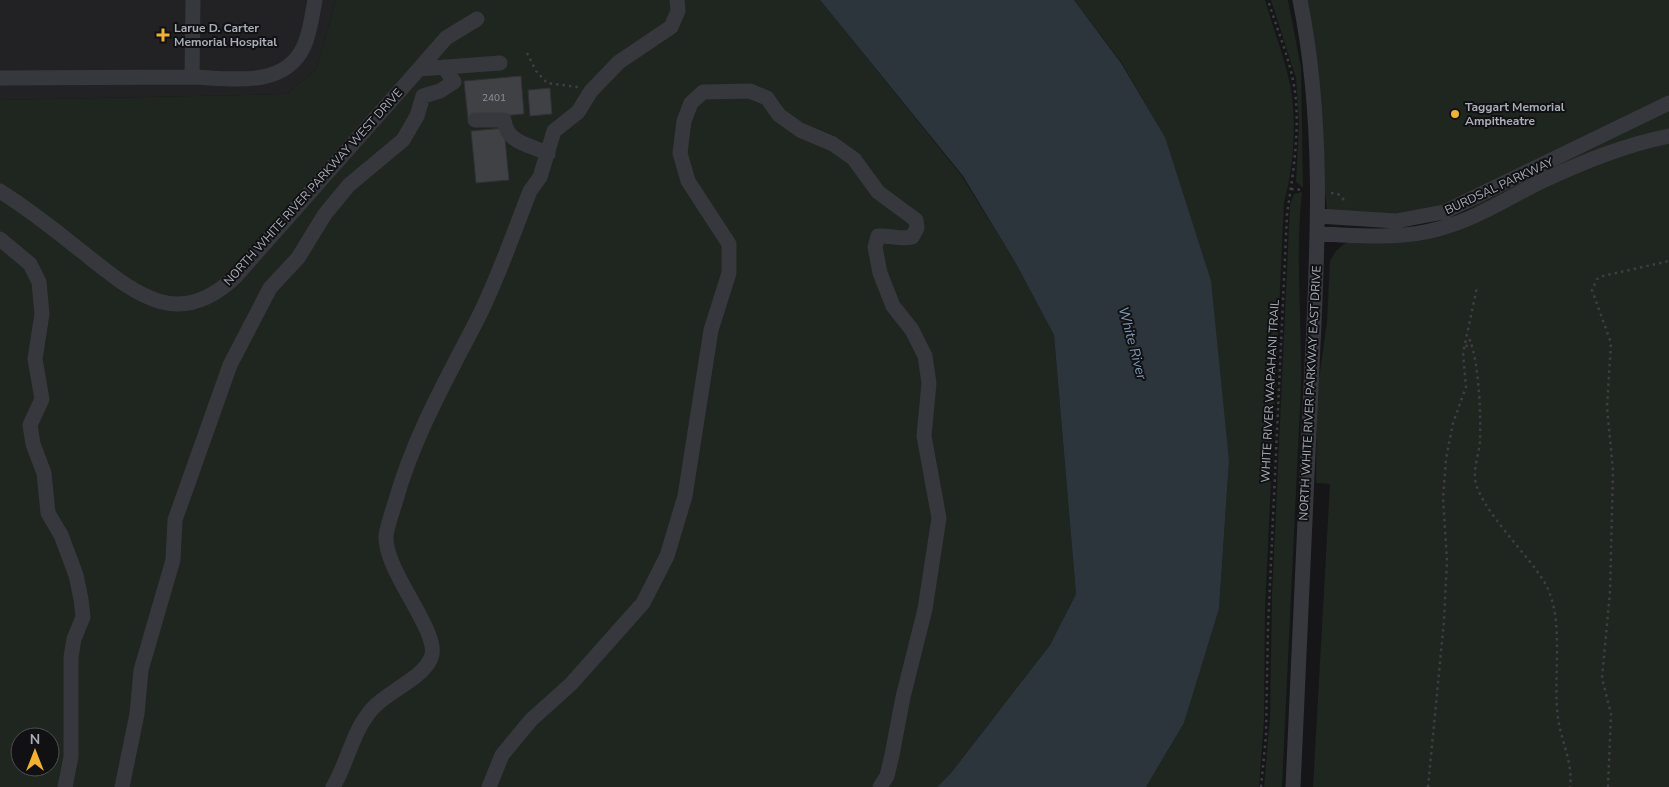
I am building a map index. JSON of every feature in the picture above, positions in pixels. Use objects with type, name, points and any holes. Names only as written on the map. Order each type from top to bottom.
[{"type":"street","points":[[192,77],[194,0]]},
{"type":"street","points":[[0,78],[192,77],[253,79],[273,75],[289,67],[303,48],[315,0]]},
{"type":"street","points":[[333,787],[356,734],[372,710],[395,689],[421,672],[432,657],[433,641],[404,588],[390,556],[386,536],[413,447],[477,319],[530,191],[540,177],[554,131],[578,112],[591,91],[619,62],[671,27],[678,11],[677,0]]},
{"type":"street","name":"NORTH WHITE RIVER PARKWAY EAST DRIVE","points":[[1293,787],[1318,216],[1315,109],[1300,0]]},
{"type":"street","name":"NORTH WHITE RIVER PARKWAY WEST DRIVE","points":[[0,191],[45,222],[136,293],[154,300],[192,302],[216,292],[236,276],[446,38],[477,19]]},
{"type":"street","points":[[418,69],[500,64]]},
{"type":"street","points":[[122,787],[137,714],[142,670],[173,560],[175,520],[230,365],[270,288],[298,258],[325,214],[350,185],[403,140],[418,116],[423,96],[440,90],[454,82],[444,67]]},
{"type":"street","points":[[489,787],[502,755],[519,734],[571,684],[644,602],[667,556],[685,496],[712,330],[729,273],[729,244],[688,181],[680,154],[684,121],[691,103],[703,92],[750,91],[767,98],[780,115],[800,130],[833,144],[854,159],[878,192],[916,220],[917,228],[912,237],[904,239],[888,235],[878,236],[875,248],[880,273],[893,306],[912,330],[925,356],[929,383],[924,436],[939,518],[925,609],[903,697],[887,776],[880,787]]},
{"type":"street","name":"BURDSAL PARKWAY","points":[[1318,216],[1396,221],[1444,212],[1669,104]]},
{"type":"street","points":[[474,120],[504,120],[506,130],[517,142],[548,154]]},
{"type":"street","name":"BURDSAL PARKWAY","points":[[1317,234],[1390,236],[1436,230],[1464,220],[1592,158],[1628,145],[1669,136]]},
{"type":"street","points":[[0,240],[30,264],[39,282],[42,314],[35,359],[42,399],[30,425],[33,444],[44,473],[48,513],[61,535],[76,576],[81,600],[83,618],[74,639],[71,657],[72,757],[65,787]]},
{"type":"path","name":"WHITE RIVER WAPAHANI TRAIL","points":[[1261,787],[1266,736],[1268,628],[1287,214],[1295,155],[1296,108],[1295,91],[1268,0]]},
{"type":"path","points":[[526,53],[536,71],[547,83],[582,87],[591,91]]},
{"type":"path","points":[[1608,787],[1611,714],[1602,678],[1610,592],[1613,471],[1607,407],[1611,343],[1592,290],[1597,278],[1669,261]]},
{"type":"path","points":[[1428,787],[1436,722],[1447,560],[1443,498],[1446,459],[1453,423],[1466,388],[1463,353],[1476,287]]},
{"type":"path","points":[[1463,353],[1470,340],[1475,355],[1480,441],[1475,478],[1478,488],[1496,518],[1546,584],[1553,605],[1557,657],[1558,722],[1571,772],[1570,787]]},
{"type":"shaded area","name":"Larue D. Carter Memorial Hospital","points":[[0,0],[336,0],[316,70],[286,94],[0,100]]},
{"type":"shaded area","points":[[336,0],[820,0],[962,176],[1015,262],[1054,335],[1076,594],[1050,645],[951,773],[937,787],[0,787],[0,100],[286,94],[316,70]]},
{"type":"shaded area","points":[[1074,0],[1265,0],[1290,84],[1294,128],[1290,174],[1284,202],[1265,609],[1264,721],[1259,787],[1146,787],[1184,723],[1219,609],[1229,461],[1165,137],[1121,62]]},
{"type":"shaded area","points":[[1271,0],[1288,0],[1301,68],[1303,188],[1296,182],[1299,123],[1296,78]]},
{"type":"shaded area","points":[[1297,0],[1669,0],[1669,787],[1313,787],[1330,484],[1316,483],[1317,393],[1327,322],[1330,261],[1336,251],[1344,244],[1355,240],[1414,238],[1563,175],[1439,220],[1328,217],[1316,117]]},
{"type":"shaded area","points":[[1302,192],[1299,240],[1301,385],[1282,787],[1264,787],[1270,716],[1272,596],[1290,205],[1294,194]]},
{"type":"water","name":"White River","points":[[820,0],[1074,0],[1121,63],[1165,137],[1211,281],[1229,461],[1219,609],[1184,723],[1146,787],[937,787],[951,773],[1050,645],[1076,594],[1054,335],[1015,262],[963,176]]},
{"type":"building","points":[[521,76],[524,114],[468,119],[464,81]]},
{"type":"building","points":[[550,88],[552,114],[530,116],[528,90]]},
{"type":"building","points":[[504,128],[509,180],[476,183],[471,131]]},
{"type":"place","name":"Larue D. Carter Memorial Hospital","points":[[163,35]]},
{"type":"place","name":"Taggart Memorial Ampitheatre","points":[[1455,114]]}]
